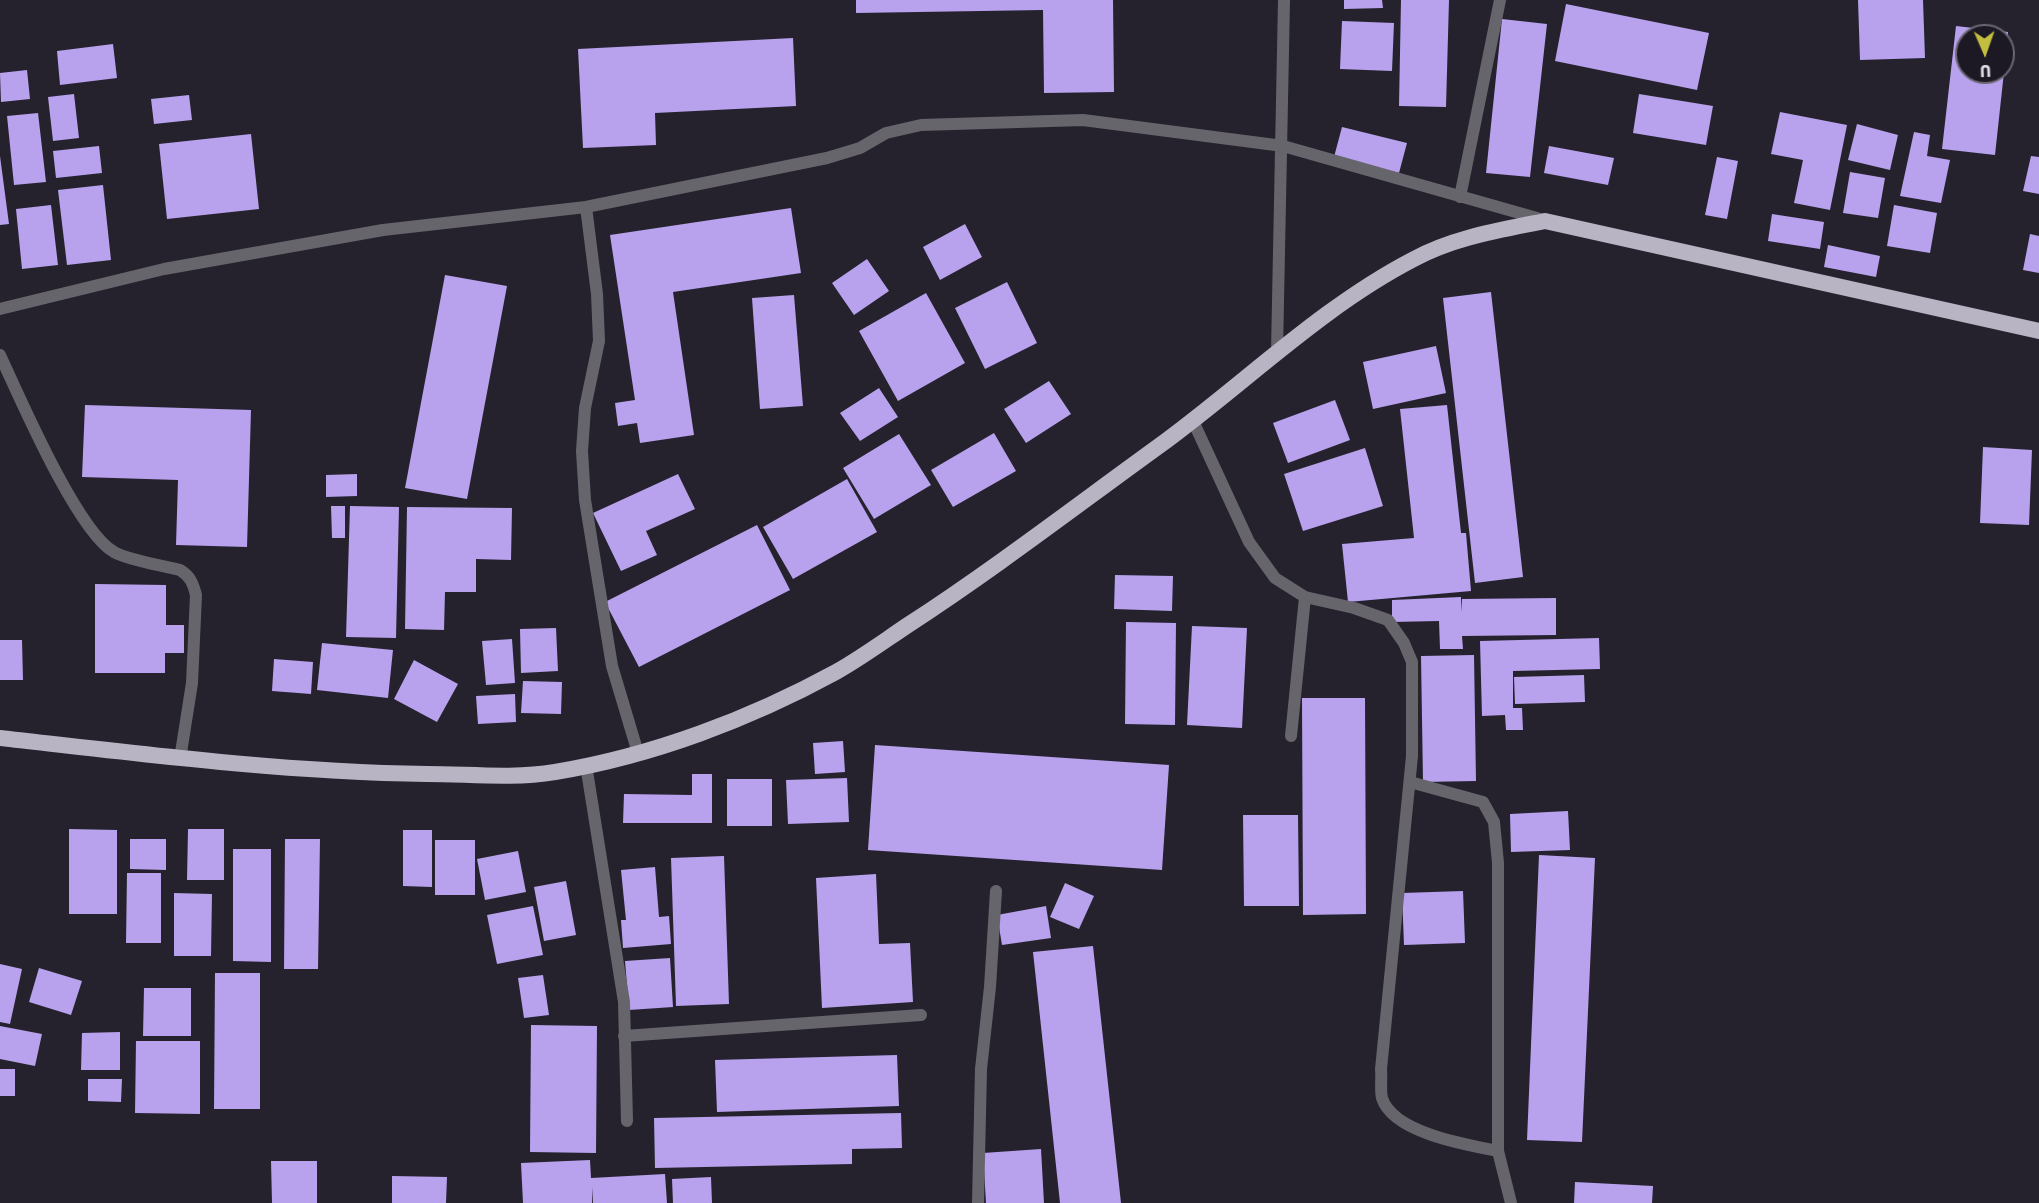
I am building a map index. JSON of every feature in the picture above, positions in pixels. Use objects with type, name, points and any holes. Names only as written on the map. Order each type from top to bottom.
[{"type":"highway","points":[[0,738],[180,759],[339,773],[497,777],[554,772],[638,753],[776,703],[839,670],[945,601],[1193,421],[1277,352],[1371,285],[1416,258],[1465,238],[1545,221],[2039,331]]},
{"type":"street","points":[[1277,352],[1284,0]]},
{"type":"street","points":[[1460,197],[1500,0]]},
{"type":"street","points":[[0,309],[164,269],[383,230],[586,207],[826,158],[860,148],[886,133],[921,125],[1083,120],[1282,146],[1545,221]]},
{"type":"street","points":[[586,207],[597,294],[599,341],[585,408],[582,451],[585,500],[612,666],[638,753]]},
{"type":"street","points":[[0,356],[40,440],[91,532],[114,553],[180,570],[188,574],[194,585],[196,595],[192,683],[180,759]]},
{"type":"street","points":[[1193,421],[1249,542],[1275,578],[1305,597],[1354,608],[1388,620],[1404,643],[1412,662],[1410,782],[1381,1069],[1382,1099],[1403,1124],[1457,1144],[1498,1151]]},
{"type":"street","points":[[1291,736],[1305,597]]},
{"type":"street","points":[[586,765],[624,1002],[627,1120]]},
{"type":"street","points":[[1410,782],[1484,802],[1494,822],[1498,863],[1498,1151],[1511,1203]]},
{"type":"street","points":[[978,1203],[981,1069],[990,987],[996,891]]},
{"type":"street","points":[[624,1036],[921,1016]]},
{"type":"building","points":[[856,0],[1113,0],[1114,92],[1044,93],[1043,10],[856,13]]},
{"type":"building","points":[[1344,0],[1382,0],[1383,8],[1344,9]]},
{"type":"building","points":[[1401,0],[1449,0],[1446,107],[1399,106]]},
{"type":"building","points":[[1858,0],[1923,0],[1925,58],[1860,60]]},
{"type":"building","points":[[1566,4],[1709,33],[1697,90],[1555,61]]},
{"type":"building","points":[[1502,19],[1547,24],[1530,177],[1486,173]]},
{"type":"building","points":[[1342,21],[1394,23],[1392,71],[1340,69]]},
{"type":"building","points":[[1955,35],[1955,84],[2003,84],[1995,155],[1942,149]]},
{"type":"building","points":[[793,38],[796,106],[655,113],[656,145],[583,148],[578,49]]},
{"type":"building","points":[[113,44],[117,78],[60,85],[57,51]]},
{"type":"building","points":[[27,70],[30,99],[1,102],[0,73]]},
{"type":"building","points":[[74,94],[79,138],[53,141],[48,97]]},
{"type":"building","points":[[1639,94],[1713,106],[1706,145],[1633,133]]},
{"type":"building","points":[[189,95],[192,120],[154,124],[151,99]]},
{"type":"building","points":[[1780,112],[1847,125],[1830,210],[1794,203],[1803,160],[1771,154]]},
{"type":"building","points":[[38,113],[46,182],[14,185],[7,116]]},
{"type":"building","points":[[1857,124],[1898,135],[1890,170],[1848,160]]},
{"type":"building","points":[[1342,127],[1407,143],[1399,173],[1334,157]]},
{"type":"building","points":[[1914,132],[1930,135],[1927,156],[1950,160],[1941,203],[1900,196]]},
{"type":"building","points":[[251,134],[259,209],[167,219],[159,144]]},
{"type":"building","points":[[99,146],[102,173],[56,178],[53,151]]},
{"type":"building","points":[[1549,146],[1614,158],[1608,185],[1544,173]]},
{"type":"building","points":[[0,156],[9,224],[0,225]]},
{"type":"building","points":[[2031,156],[2039,157],[2039,194],[2023,191]]},
{"type":"building","points":[[1717,157],[1738,161],[1727,219],[1705,215]]},
{"type":"building","points":[[1850,172],[1885,178],[1878,218],[1843,213]]},
{"type":"building","points":[[103,185],[111,260],[67,265],[58,190]]},
{"type":"building","points":[[51,205],[58,265],[22,269],[16,209]]},
{"type":"building","points":[[1894,205],[1937,213],[1930,253],[1887,246]]},
{"type":"building","points":[[791,208],[801,273],[673,292],[694,435],[640,443],[637,423],[618,426],[615,403],[635,400],[610,235]]},
{"type":"building","points":[[1772,214],[1824,222],[1820,249],[1768,241]]},
{"type":"building","points":[[965,224],[982,257],[940,280],[923,247]]},
{"type":"building","points":[[2030,234],[2039,236],[2039,273],[2023,270]]},
{"type":"building","points":[[1828,245],[1880,256],[1876,277],[1824,267]]},
{"type":"building","points":[[867,259],[889,291],[854,315],[832,283]]},
{"type":"building","points":[[445,275],[507,286],[467,499],[405,488]]},
{"type":"building","points":[[1007,282],[1037,343],[985,369],[955,308]]},
{"type":"building","points":[[1491,292],[1523,577],[1475,583],[1443,298]]},
{"type":"building","points":[[926,293],[965,363],[898,401],[859,331]]},
{"type":"building","points":[[794,295],[803,406],[760,409],[752,298]]},
{"type":"building","points":[[1436,346],[1446,393],[1373,409],[1363,362]]},
{"type":"building","points":[[1049,381],[1071,414],[1026,443],[1004,409]]},
{"type":"building","points":[[879,388],[898,417],[860,441],[840,413]]},
{"type":"building","points":[[1335,400],[1350,440],[1288,463],[1273,423]]},
{"type":"building","points":[[85,405],[251,410],[247,547],[176,545],[178,480],[82,477]]},
{"type":"building","points":[[1447,405],[1461,533],[1466,533],[1471,591],[1348,602],[1342,544],[1414,538],[1400,409]]},
{"type":"building","points":[[994,433],[1016,471],[953,507],[931,470]]},
{"type":"building","points":[[899,434],[931,485],[874,519],[843,468]]},
{"type":"building","points":[[1983,447],[2032,450],[2029,525],[1980,523]]},
{"type":"building","points":[[1365,448],[1383,506],[1303,531],[1284,474]]},
{"type":"building","points":[[357,474],[357,496],[326,497],[326,475]]},
{"type":"building","points":[[678,474],[695,509],[646,531],[657,555],[621,571],[593,513]]},
{"type":"building","points":[[847,479],[877,532],[793,579],[763,527]]},
{"type":"building","points":[[331,506],[345,506],[345,538],[332,538]]},
{"type":"building","points":[[350,506],[399,507],[396,638],[346,637]]},
{"type":"building","points":[[407,507],[512,508],[511,560],[476,559],[476,592],[445,592],[444,630],[405,629]]},
{"type":"building","points":[[757,525],[790,590],[639,667],[605,602]]},
{"type":"building","points":[[1115,575],[1173,576],[1172,611],[1114,609]]},
{"type":"building","points":[[95,584],[166,585],[166,625],[184,625],[184,653],[165,653],[165,673],[95,673]]},
{"type":"building","points":[[1461,597],[1461,612],[1462,599],[1556,598],[1556,635],[1462,636],[1463,649],[1440,649],[1439,621],[1392,622],[1392,600]]},
{"type":"building","points":[[1126,622],[1176,623],[1175,725],[1125,724]]},
{"type":"building","points":[[1192,626],[1247,628],[1242,728],[1187,725]]},
{"type":"building","points":[[556,628],[558,671],[521,673],[520,629]]},
{"type":"building","points":[[1599,638],[1600,669],[1513,671],[1513,708],[1522,708],[1523,730],[1506,730],[1505,715],[1482,716],[1480,641]]},
{"type":"building","points":[[512,639],[515,683],[486,685],[482,641]]},
{"type":"building","points":[[0,640],[22,640],[23,680],[0,680]]},
{"type":"building","points":[[322,643],[393,650],[388,698],[317,690]]},
{"type":"building","points":[[1474,655],[1476,781],[1423,782],[1421,656]]},
{"type":"building","points":[[274,659],[313,662],[311,694],[272,691]]},
{"type":"building","points":[[414,660],[458,684],[437,722],[394,699]]},
{"type":"building","points":[[1584,675],[1585,702],[1515,704],[1514,677]]},
{"type":"building","points":[[523,681],[562,682],[561,714],[521,713]]},
{"type":"building","points":[[515,694],[516,722],[478,724],[476,696]]},
{"type":"building","points":[[1302,698],[1365,698],[1366,914],[1303,915]]},
{"type":"building","points":[[843,741],[845,772],[815,774],[813,743]]},
{"type":"building","points":[[875,745],[1169,765],[1162,870],[868,850]]},
{"type":"building","points":[[692,774],[712,774],[712,823],[623,823],[624,794],[692,795]]},
{"type":"building","points":[[847,778],[849,822],[788,824],[786,780]]},
{"type":"building","points":[[727,779],[772,779],[772,826],[727,826]]},
{"type":"building","points":[[1568,811],[1570,850],[1511,852],[1510,814]]},
{"type":"building","points":[[1243,815],[1298,815],[1299,906],[1244,906]]},
{"type":"building","points":[[69,829],[117,830],[117,914],[69,914]]},
{"type":"building","points":[[188,829],[224,829],[224,880],[187,880]]},
{"type":"building","points":[[403,830],[432,830],[432,887],[403,886]]},
{"type":"building","points":[[130,839],[166,839],[166,870],[130,869]]},
{"type":"building","points":[[285,839],[320,839],[318,969],[284,969]]},
{"type":"building","points":[[435,840],[475,840],[475,895],[435,895]]},
{"type":"building","points":[[233,849],[271,849],[271,962],[233,961]]},
{"type":"building","points":[[518,851],[526,892],[485,900],[477,859]]},
{"type":"building","points":[[1539,855],[1595,858],[1582,1142],[1527,1140]]},
{"type":"building","points":[[724,856],[729,1004],[676,1006],[671,858]]},
{"type":"building","points":[[655,867],[659,917],[669,916],[671,944],[623,948],[621,920],[626,920],[621,870]]},
{"type":"building","points":[[127,873],[161,873],[161,943],[126,943]]},
{"type":"building","points":[[876,874],[879,944],[910,943],[913,1002],[822,1008],[816,878]]},
{"type":"building","points":[[566,881],[576,935],[544,941],[534,887]]},
{"type":"building","points":[[1065,883],[1094,896],[1079,929],[1050,917]]},
{"type":"building","points":[[1463,891],[1465,943],[1404,945],[1402,893]]},
{"type":"building","points":[[174,893],[212,894],[211,956],[174,956]]},
{"type":"building","points":[[533,906],[543,955],[497,964],[487,915]]},
{"type":"building","points":[[1046,906],[1051,938],[1002,945],[997,915]]},
{"type":"building","points":[[1093,946],[1121,1203],[1060,1203],[1033,952]]},
{"type":"building","points":[[670,958],[673,1007],[629,1010],[625,961]]},
{"type":"building","points":[[0,964],[22,969],[10,1024],[0,1022]]},
{"type":"building","points":[[39,968],[82,981],[71,1015],[29,1002]]},
{"type":"building","points":[[215,973],[260,973],[260,1109],[214,1109]]},
{"type":"building","points":[[543,975],[549,1015],[524,1018],[518,978]]},
{"type":"building","points":[[144,988],[191,988],[191,1036],[143,1036]]},
{"type":"building","points":[[531,1025],[597,1026],[596,1153],[530,1152]]},
{"type":"building","points":[[0,1026],[42,1034],[35,1066],[0,1059]]},
{"type":"building","points":[[120,1032],[120,1070],[81,1070],[82,1033]]},
{"type":"building","points":[[136,1041],[200,1041],[200,1114],[135,1113]]},
{"type":"building","points":[[897,1055],[899,1106],[717,1112],[715,1060]]},
{"type":"building","points":[[0,1069],[15,1069],[15,1096],[0,1096]]},
{"type":"building","points":[[88,1079],[122,1079],[121,1102],[88,1101]]},
{"type":"building","points":[[901,1113],[902,1148],[852,1149],[852,1164],[655,1168],[654,1118]]},
{"type":"building","points":[[1041,1149],[1044,1203],[986,1203],[983,1153]]},
{"type":"building","points":[[590,1160],[591,1178],[665,1174],[667,1203],[593,1203],[592,1187],[592,1203],[523,1203],[521,1163]]},
{"type":"building","points":[[271,1161],[317,1161],[317,1203],[272,1203]]},
{"type":"building","points":[[392,1176],[447,1177],[446,1203],[392,1203]]},
{"type":"building","points":[[711,1177],[712,1203],[673,1203],[672,1179]]},
{"type":"building","points":[[1575,1182],[1653,1186],[1652,1203],[1574,1203]]}]
